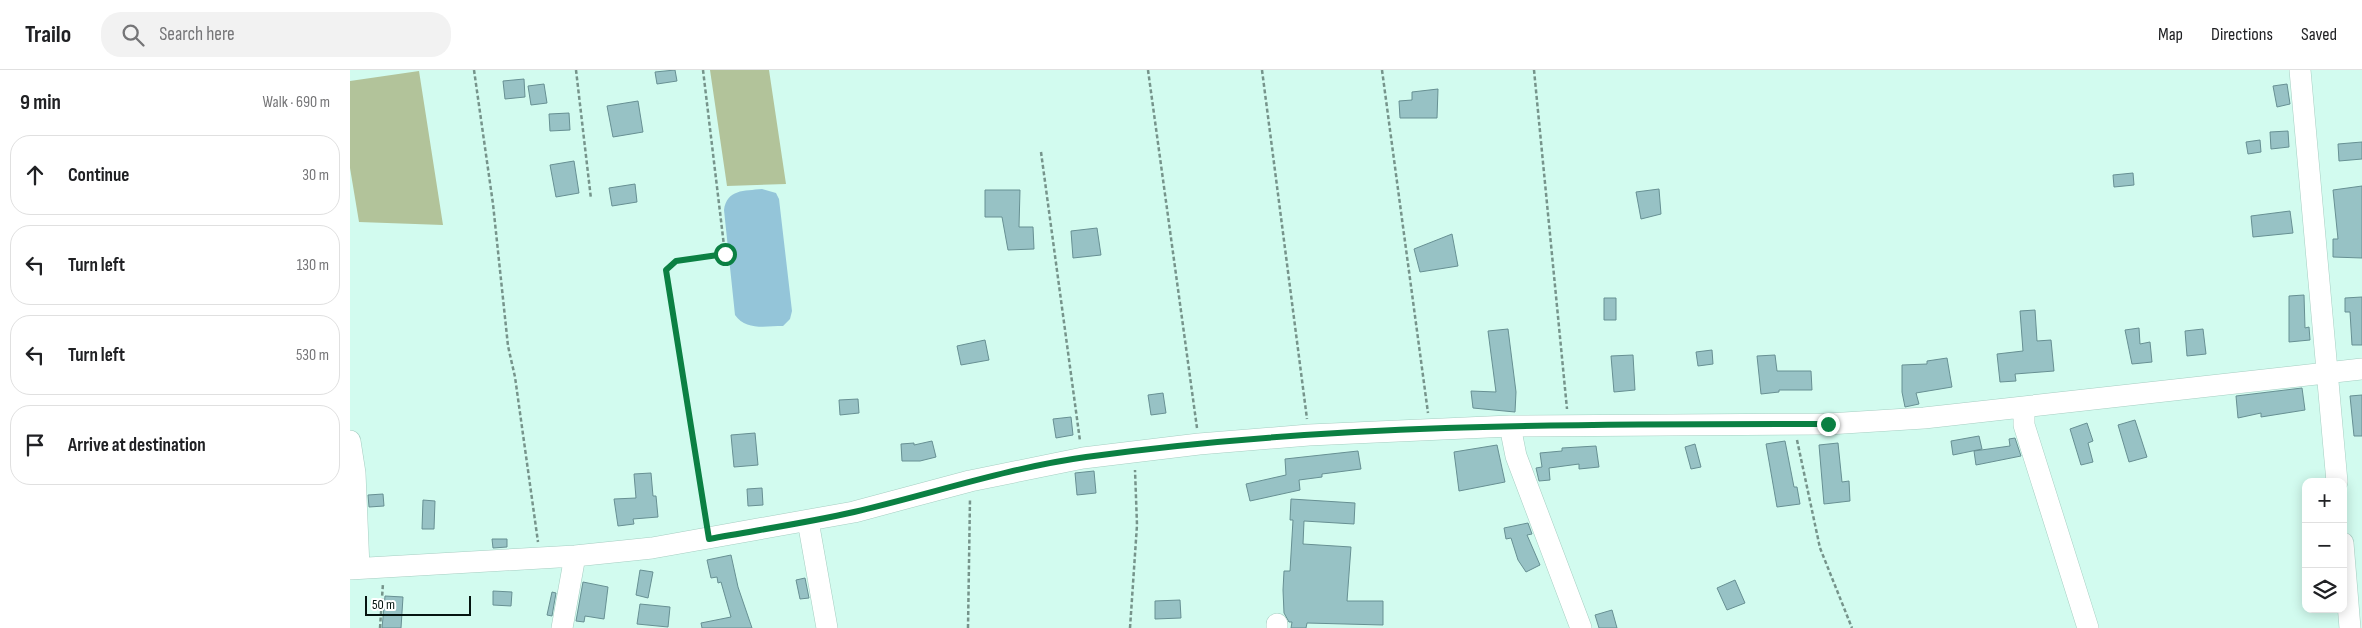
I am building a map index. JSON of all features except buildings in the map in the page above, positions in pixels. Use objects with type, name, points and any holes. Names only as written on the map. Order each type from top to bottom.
[{"type":"street","points":[[2300,70],[2337,478]]},
{"type":"street","points":[[350,441],[355,474],[354,568],[384,567],[576,556],[709,539],[854,512],[970,481],[1082,458],[1199,444],[1309,435],[1510,426],[1793,424],[1924,418],[2362,368]]},
{"type":"street","points":[[2024,407],[2024,425],[2088,628]]},
{"type":"street","points":[[1510,426],[1516,456],[1581,628]]},
{"type":"street","points":[[808,521],[827,628]]},
{"type":"street","points":[[562,628],[576,556]]},
{"type":"street","points":[[2345,568],[2350,628]]},
{"type":"path","points":[[474,70],[493,204],[508,346],[540,558]]},
{"type":"path","points":[[576,70],[591,200]]},
{"type":"path","points":[[703,70],[725,254],[676,261],[666,270],[709,539]]},
{"type":"path","points":[[1148,70],[1199,444]]},
{"type":"path","points":[[1262,70],[1309,435]]},
{"type":"path","points":[[1382,70],[1430,430]]},
{"type":"path","points":[[1534,70],[1568,426]]},
{"type":"path","points":[[1041,152],[1082,458]]},
{"type":"path","points":[[1793,424],[1820,548],[1852,628]]},
{"type":"path","points":[[1130,628],[1137,525],[1134,452]]},
{"type":"path","points":[[968,628],[970,481]]},
{"type":"path","points":[[380,628],[384,567]]},
{"type":"green space","points":[[710,70],[769,70],[786,184],[727,186]]},
{"type":"green space","points":[[419,71],[443,225],[359,222],[350,168],[350,81]]},
{"type":"water","points":[[762,189],[776,193],[779,199],[792,311],[790,319],[783,326],[751,326],[735,315],[724,210],[729,198],[737,192]]},
{"type":"route","points":[[725,254],[676,261],[666,270],[709,539],[854,512],[970,481],[1082,458],[1199,444],[1309,435],[1510,426],[1828,424]]}]
